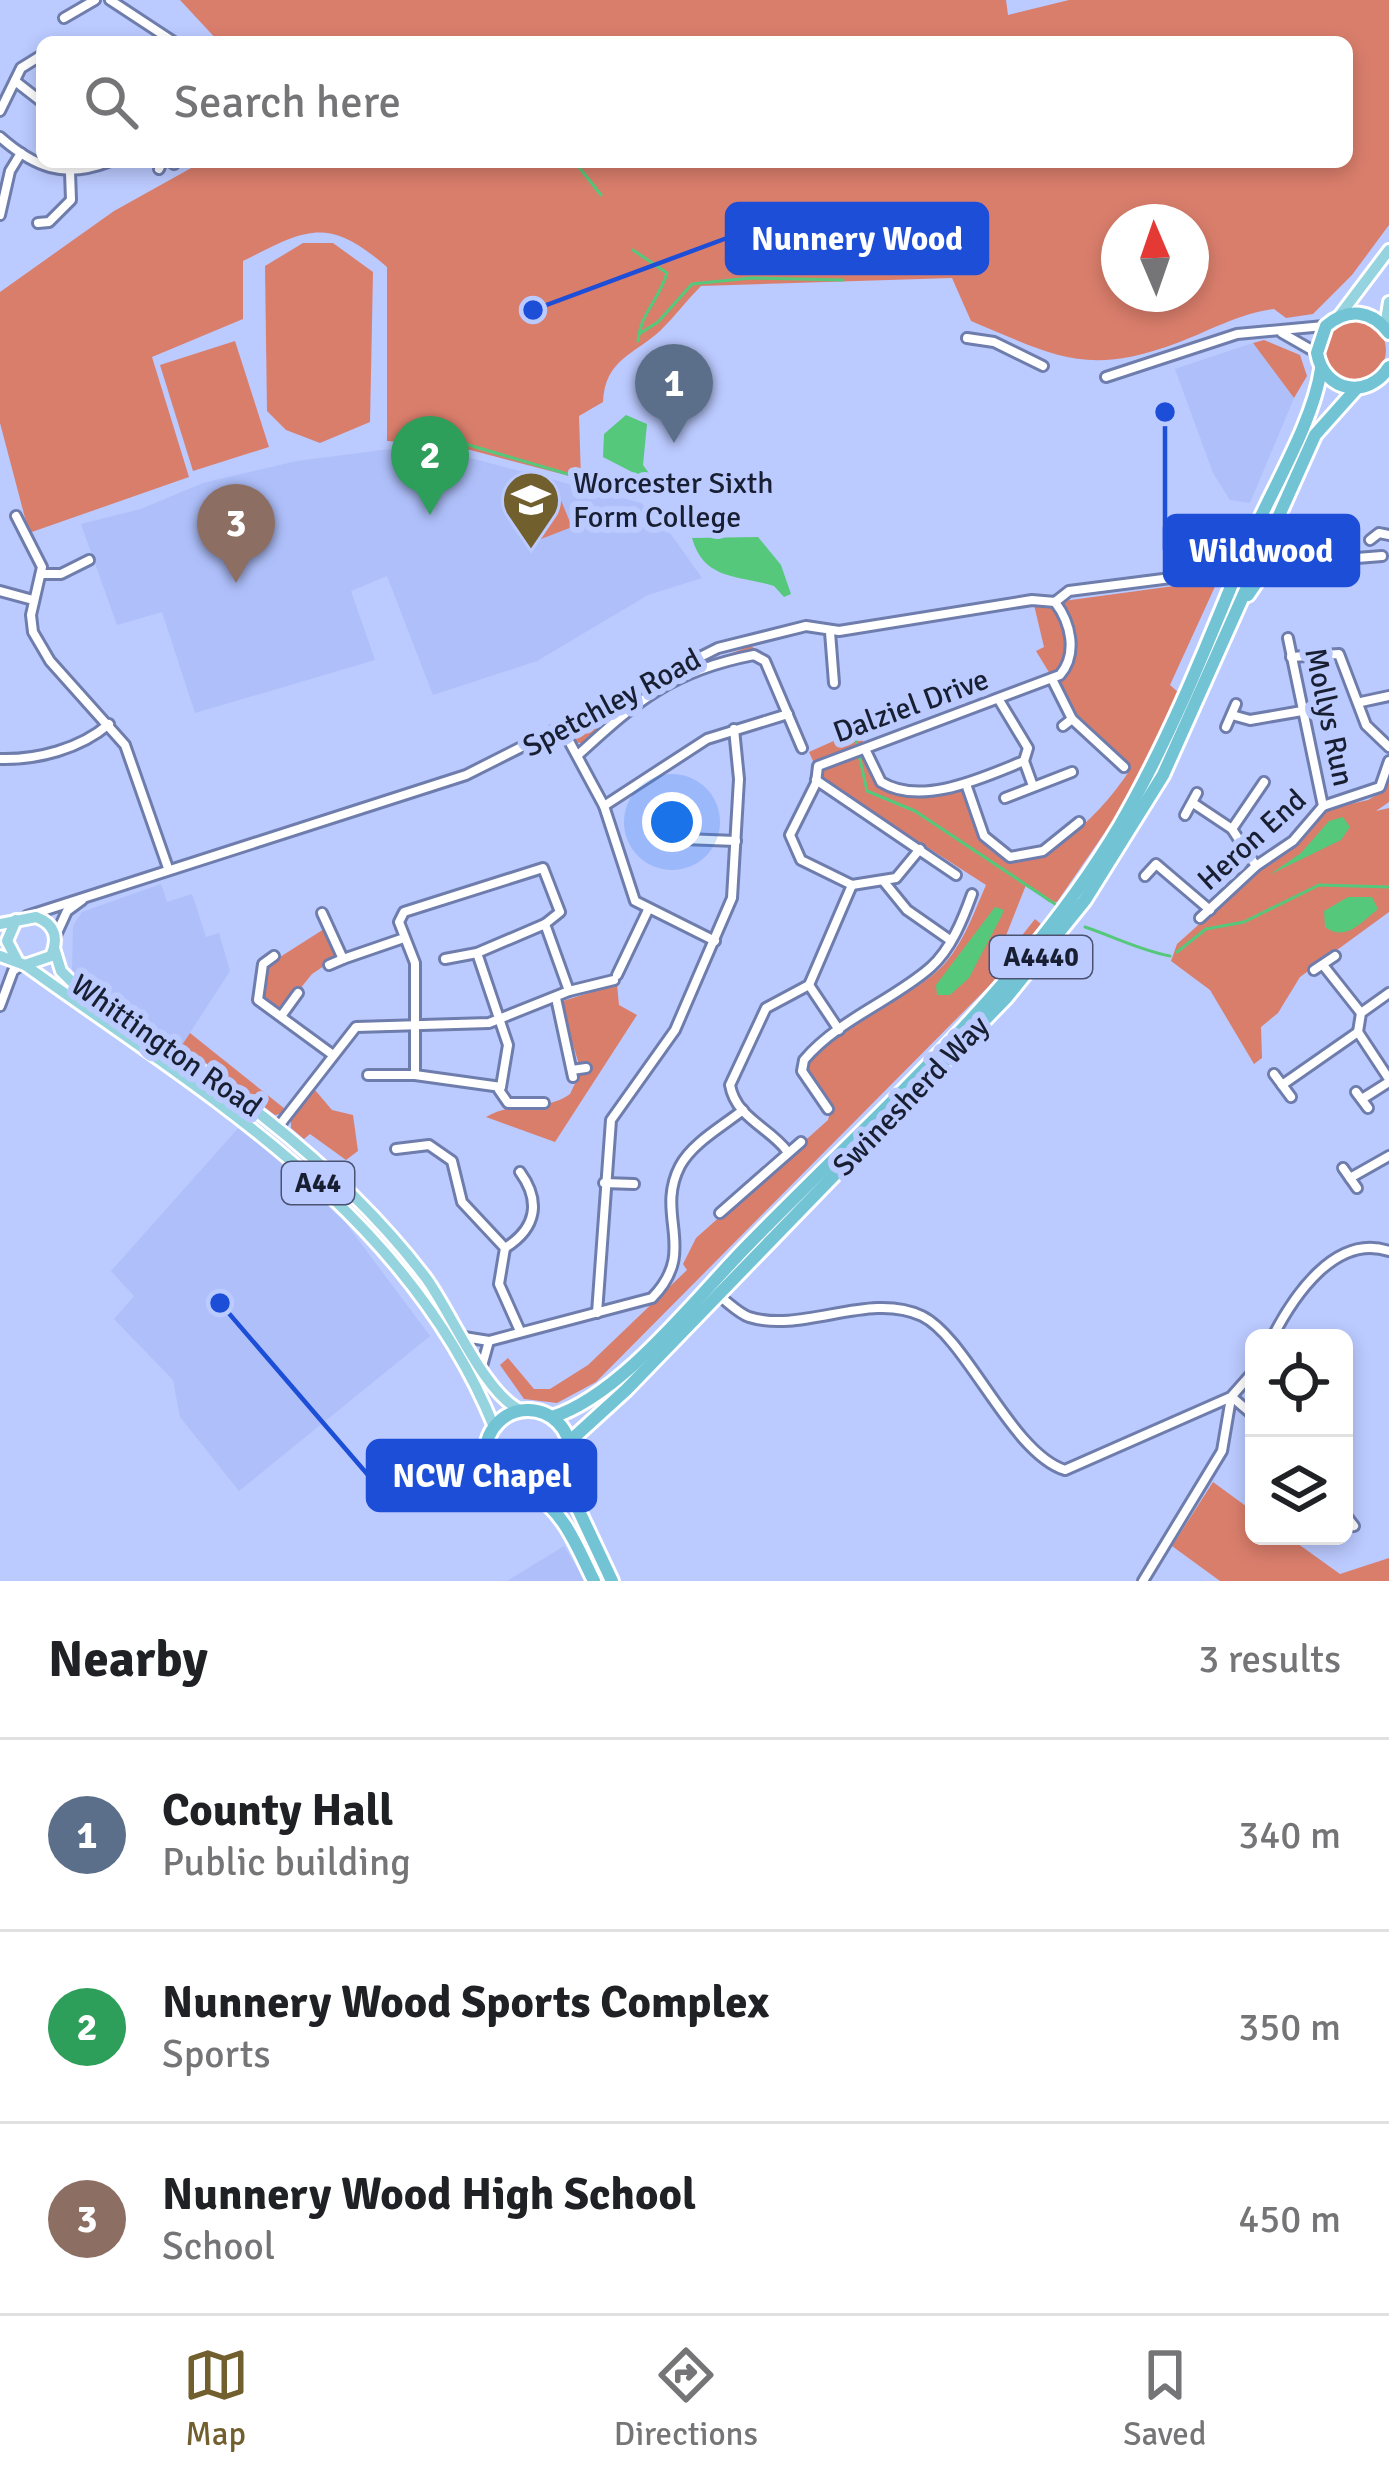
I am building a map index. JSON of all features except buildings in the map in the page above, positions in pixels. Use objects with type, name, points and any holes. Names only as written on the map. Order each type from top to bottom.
[{"type":"highway","points":[[1356,389],[1337,384],[1321,369],[1317,353],[1326,326],[1340,315],[1369,315],[1387,330]]},
{"type":"highway","name":"Swinesherd Way","points":[[552,1417],[583,1404],[616,1379],[980,1006],[1084,877],[1118,827],[1182,706],[1321,369]]},
{"type":"highway","name":"Swinesherd Way","points":[[570,1441],[718,1296],[1048,950],[1125,841],[1163,775],[1315,435],[1356,389],[1388,369]]},
{"type":"highway","points":[[1235,612],[1265,570],[1293,562],[1276,545],[1276,530],[1315,435]]},
{"type":"highway","points":[[594,1581],[552,1506],[536,1495],[511,1492],[490,1471],[486,1445],[494,1427],[520,1410],[552,1417],[570,1441],[563,1477],[612,1581]]},
{"type":"highway","points":[[536,1495],[563,1477]]},
{"type":"main road","points":[[1340,315],[1389,250]]},
{"type":"main road","points":[[1387,330],[1389,302]]},
{"type":"main road","points":[[21,918],[7,940],[22,964],[43,962],[55,942]]},
{"type":"main road","name":"Spetchley Road","points":[[0,924],[21,918]]},
{"type":"main road","name":"A44","points":[[21,918],[44,920],[55,942]]},
{"type":"main road","name":"Whittington Road","points":[[55,942],[61,971],[77,987],[236,1092],[384,1226],[509,1405],[520,1410]]},
{"type":"main road","name":"A44","points":[[0,956],[22,964]]},
{"type":"main road","name":"Whittington Road","points":[[22,964],[232,1108],[365,1227],[457,1355],[494,1427]]},
{"type":"street","points":[[64,18],[95,0]]},
{"type":"street","points":[[110,0],[164,36]]},
{"type":"street","points":[[0,111],[21,68],[36,59]]},
{"type":"street","points":[[15,81],[36,97]]},
{"type":"street","points":[[0,137],[36,164]]},
{"type":"street","points":[[0,214],[10,171],[21,153]]},
{"type":"street","points":[[49,168],[70,172],[86,168]]},
{"type":"street","points":[[108,168],[110,175]]},
{"type":"street","points":[[38,224],[49,222],[71,200],[70,172]]},
{"type":"street","points":[[1106,377],[1237,334],[1326,326]]},
{"type":"street","points":[[1279,331],[1317,353]]},
{"type":"street","points":[[968,338],[994,342],[1042,366]]},
{"type":"street","points":[[16,516],[41,574],[30,620],[39,645],[109,724],[130,758],[168,868]]},
{"type":"street","points":[[1370,540],[1379,533],[1389,535]]},
{"type":"street","points":[[1293,562],[1385,556]]},
{"type":"street","points":[[41,574],[61,574],[89,560]]},
{"type":"street","name":"Spetchley Road","points":[[21,918],[466,776],[563,730],[690,658],[806,626],[830,632],[1032,600],[1055,602],[1069,591],[1218,572]]},
{"type":"street","points":[[0,591],[33,600]]},
{"type":"street","points":[[1055,602],[1065,617],[1071,651],[1067,666],[1052,679],[1072,718],[1124,767]]},
{"type":"street","points":[[830,632],[834,683]]},
{"type":"street","name":"Mollys Run","points":[[1288,638],[1323,806]]},
{"type":"street","points":[[1292,657],[1339,654],[1371,734],[1389,747]]},
{"type":"street","points":[[578,755],[617,714],[660,688],[747,656],[762,656],[802,748]]},
{"type":"street","name":"Dalziel Drive","points":[[852,885],[801,860],[792,847],[790,835],[818,766],[1052,679]]},
{"type":"street","points":[[1361,702],[1389,696]]},
{"type":"street","points":[[999,700],[1028,748],[1024,761],[1034,786]]},
{"type":"street","points":[[1226,727],[1236,704]]},
{"type":"street","points":[[1232,715],[1250,720],[1302,711]]},
{"type":"street","points":[[604,806],[680,755],[734,729],[788,714]]},
{"type":"street","points":[[1063,726],[1072,718]]},
{"type":"street","points":[[0,759],[38,756],[85,742],[109,724]]},
{"type":"street","points":[[596,1313],[611,1120],[675,1030],[732,898],[734,729]]},
{"type":"street","points":[[563,730],[604,806],[632,897],[648,910],[715,941]]},
{"type":"street","points":[[860,750],[891,788],[916,792],[966,784],[1024,761]]},
{"type":"street","name":"Heron End","points":[[1200,918],[1256,866],[1293,841],[1323,806],[1372,792],[1384,780],[1389,761]]},
{"type":"street","points":[[1005,798],[1072,772]]},
{"type":"street","points":[[816,780],[956,875]]},
{"type":"street","points":[[1232,829],[1264,782]]},
{"type":"street","points":[[966,784],[984,836],[1010,856],[1043,851],[1079,822]]},
{"type":"street","points":[[1185,815],[1197,793]]},
{"type":"street","points":[[1242,796],[1252,802]]},
{"type":"street","points":[[1192,803],[1232,829],[1256,866]]},
{"type":"street","points":[[684,839],[736,841]]},
{"type":"street","points":[[787,1151],[770,1129],[755,1125],[730,1091],[730,1081],[757,1020],[774,1001],[809,985],[852,885],[885,883],[905,870],[920,849]]},
{"type":"street","points":[[1145,876],[1160,853]]},
{"type":"street","points":[[1156,864],[1210,910]]},
{"type":"street","points":[[415,1076],[415,963],[399,922],[404,912],[543,868],[560,912],[545,924],[477,953],[445,959]]},
{"type":"street","points":[[885,883],[907,910],[950,940]]},
{"type":"street","points":[[828,1109],[801,1066],[863,1008],[930,968],[972,894]]},
{"type":"street","points":[[55,942],[67,911],[88,896]]},
{"type":"street","points":[[278,1126],[356,1027],[499,1019],[616,977],[648,910]]},
{"type":"street","points":[[322,913],[343,958]]},
{"type":"street","points":[[545,924],[569,991]]},
{"type":"street","points":[[329,965],[404,938]]},
{"type":"street","points":[[477,953],[508,1051],[499,1090]]},
{"type":"street","points":[[274,956],[258,962],[256,997],[333,1055]]},
{"type":"street","points":[[1335,956],[1318,967],[1361,1013]]},
{"type":"street","points":[[0,1006],[10,976],[22,964]]},
{"type":"street","points":[[809,985],[839,1030]]},
{"type":"street","points":[[281,1015],[298,993]]},
{"type":"street","points":[[1362,1100],[1389,1081],[1358,1032],[1361,1013],[1389,994]]},
{"type":"street","points":[[556,998],[573,1074],[586,1068]]},
{"type":"street","points":[[1282,1085],[1358,1032]]},
{"type":"street","points":[[1274,1074],[1291,1097]]},
{"type":"street","points":[[368,1075],[415,1076],[499,1090],[508,1103],[544,1103]]},
{"type":"street","points":[[464,1337],[489,1340],[596,1313],[641,1301],[664,1286],[677,1258],[673,1187],[683,1160],[743,1110]]},
{"type":"street","points":[[722,1205],[801,1142]]},
{"type":"street","points":[[396,1149],[429,1145],[447,1155],[462,1202],[506,1248]]},
{"type":"street","points":[[1350,1178],[1389,1156]]},
{"type":"street","points":[[1343,1168],[1357,1188]]},
{"type":"street","points":[[520,1172],[532,1188],[535,1206],[526,1230],[506,1248],[499,1284],[520,1331]]},
{"type":"street","points":[[604,1183],[634,1184]]},
{"type":"street","points":[[1278,1329],[1303,1288],[1338,1256],[1364,1246],[1389,1251]]},
{"type":"street","points":[[718,1296],[745,1316],[774,1320],[894,1310],[928,1319],[994,1404],[1065,1470],[1231,1396],[1245,1381]]},
{"type":"street","points":[[482,1366],[489,1340]]},
{"type":"street","points":[[1231,1396],[1245,1408]]},
{"type":"street","points":[[1143,1581],[1222,1451],[1231,1396]]},
{"type":"shaded area","points":[[180,0],[1006,0],[1008,15],[1069,0],[1389,0],[1389,225],[1352,275],[1313,314],[1286,318],[1274,309],[1261,311],[1145,353],[1094,360],[1049,352],[971,321],[952,278],[701,286],[661,330],[615,367],[603,402],[579,416],[581,479],[455,446],[387,441],[387,267],[349,240],[317,232],[243,261],[243,319],[152,357],[189,477],[29,533],[0,423],[0,292],[114,211],[191,168],[1353,168],[1353,36],[213,36]]},
{"type":"shaded area","points":[[303,243],[333,243],[373,272],[370,422],[320,443],[286,430],[267,411],[265,266]]},
{"type":"shaded area","points":[[1355,319],[1377,328],[1386,350],[1377,372],[1355,381],[1333,372],[1324,350],[1333,328]]},
{"type":"shaded area","points":[[1264,340],[1300,355],[1307,376],[1294,398],[1253,343]]},
{"type":"shaded area","points":[[235,341],[269,447],[193,471],[160,365]]},
{"type":"shaded area","points":[[1253,343],[1294,398],[1250,503],[1230,500],[1213,473],[1175,369]]},
{"type":"shaded area","points":[[626,415],[647,424],[643,465],[656,483],[646,489],[632,472],[603,457],[604,434]]},
{"type":"shaded area","points":[[398,448],[463,456],[641,503],[665,526],[702,578],[648,595],[537,661],[433,695],[387,576],[351,591],[375,660],[195,713],[162,612],[117,625],[81,524],[141,509],[203,483],[297,461]]},
{"type":"shaded area","points":[[558,493],[572,527],[536,541],[522,507]]},
{"type":"shaded area","points":[[758,537],[781,565],[791,594],[784,597],[774,586],[714,569],[692,538]]},
{"type":"shaded area","points":[[1218,580],[1170,685],[1178,692],[1125,803],[1057,902],[1049,902],[1026,885],[990,976],[1035,919],[1041,924],[991,984],[596,1382],[557,1403],[524,1399],[500,1365],[508,1358],[534,1389],[550,1389],[588,1365],[687,1270],[683,1264],[696,1238],[828,1120],[830,1112],[804,1066],[834,1039],[934,974],[971,921],[986,885],[821,779],[809,752],[838,739],[856,716],[878,786],[916,797],[959,787],[986,846],[1004,858],[1024,859],[1045,852],[1086,822],[1129,771],[1075,715],[1036,651],[1044,647],[1034,605]]},
{"type":"shaded area","points":[[751,646],[758,651],[735,654],[716,659]]},
{"type":"shaded area","points":[[684,671],[619,710],[586,744],[574,742],[575,731],[661,679]]},
{"type":"shaded area","points":[[1389,778],[1389,802],[1376,811],[1389,808],[1389,912],[1300,977],[1278,1013],[1261,1027],[1262,1058],[1254,1064],[1210,990],[1171,961],[1177,944],[1263,867],[1296,846],[1328,809],[1368,800],[1385,790]]},
{"type":"shaded area","points":[[1343,817],[1350,827],[1341,840],[1269,875],[1301,853],[1329,821]]},
{"type":"shaded area","points":[[161,884],[167,902],[192,894],[206,937],[219,933],[230,971],[182,1045],[72,973],[73,926],[82,912]]},
{"type":"shaded area","points":[[1348,897],[1372,897],[1378,909],[1346,932],[1325,927],[1324,911]]},
{"type":"shaded area","points":[[995,907],[1004,910],[969,978],[950,995],[937,995],[936,985]]},
{"type":"shaded area","points":[[324,929],[336,958],[312,974],[282,1011],[260,999],[266,966]]},
{"type":"shaded area","points":[[617,984],[619,1005],[637,1015],[555,1142],[486,1117],[570,1094],[581,1071],[560,1002]]},
{"type":"shaded area","points":[[190,1033],[285,1109],[281,1114],[275,1115],[182,1045]]},
{"type":"shaded area","points":[[315,1090],[332,1110],[353,1115],[358,1151],[346,1160],[310,1134],[304,1139],[291,1128],[291,1119]]},
{"type":"shaded area","points":[[241,1125],[345,1222],[430,1336],[239,1491],[180,1417],[173,1380],[114,1319],[134,1296],[111,1271]]},
{"type":"shaded area","points":[[1213,1482],[1245,1505],[1245,1545],[1300,1545],[1340,1574],[1389,1558],[1389,1581],[1220,1581],[1172,1546]]},
{"type":"shaded area","points":[[564,1546],[585,1581],[507,1581]]},
{"type":"waterway","points":[[580,168],[601,195]]},
{"type":"waterway","points":[[633,250],[667,273],[638,341]]},
{"type":"waterway","points":[[639,334],[658,322],[692,284],[751,278],[843,280]]},
{"type":"waterway","points":[[413,437],[455,441],[571,475]]},
{"type":"waterway","points":[[842,724],[856,741],[867,791],[915,811],[1055,904]]},
{"type":"waterway","points":[[1177,952],[1206,929],[1244,922],[1319,885],[1389,887]]},
{"type":"waterway","points":[[1085,927],[1170,956]]},
{"type":"place","name":"Nunnery Wood","points":[[533,310]]},
{"type":"place","name":"Wildwood","points":[[1165,412]]},
{"type":"place","name":"County Hall","points":[[674,443]]},
{"type":"place","name":"Nunnery Wood Sports Complex","points":[[430,515]]},
{"type":"place","name":"Worcester Sixth Form College","points":[[531,551]]},
{"type":"place","name":"Nunnery Wood High School","points":[[236,583]]},
{"type":"place","name":"NCW Chapel","points":[[220,1303]]}]
